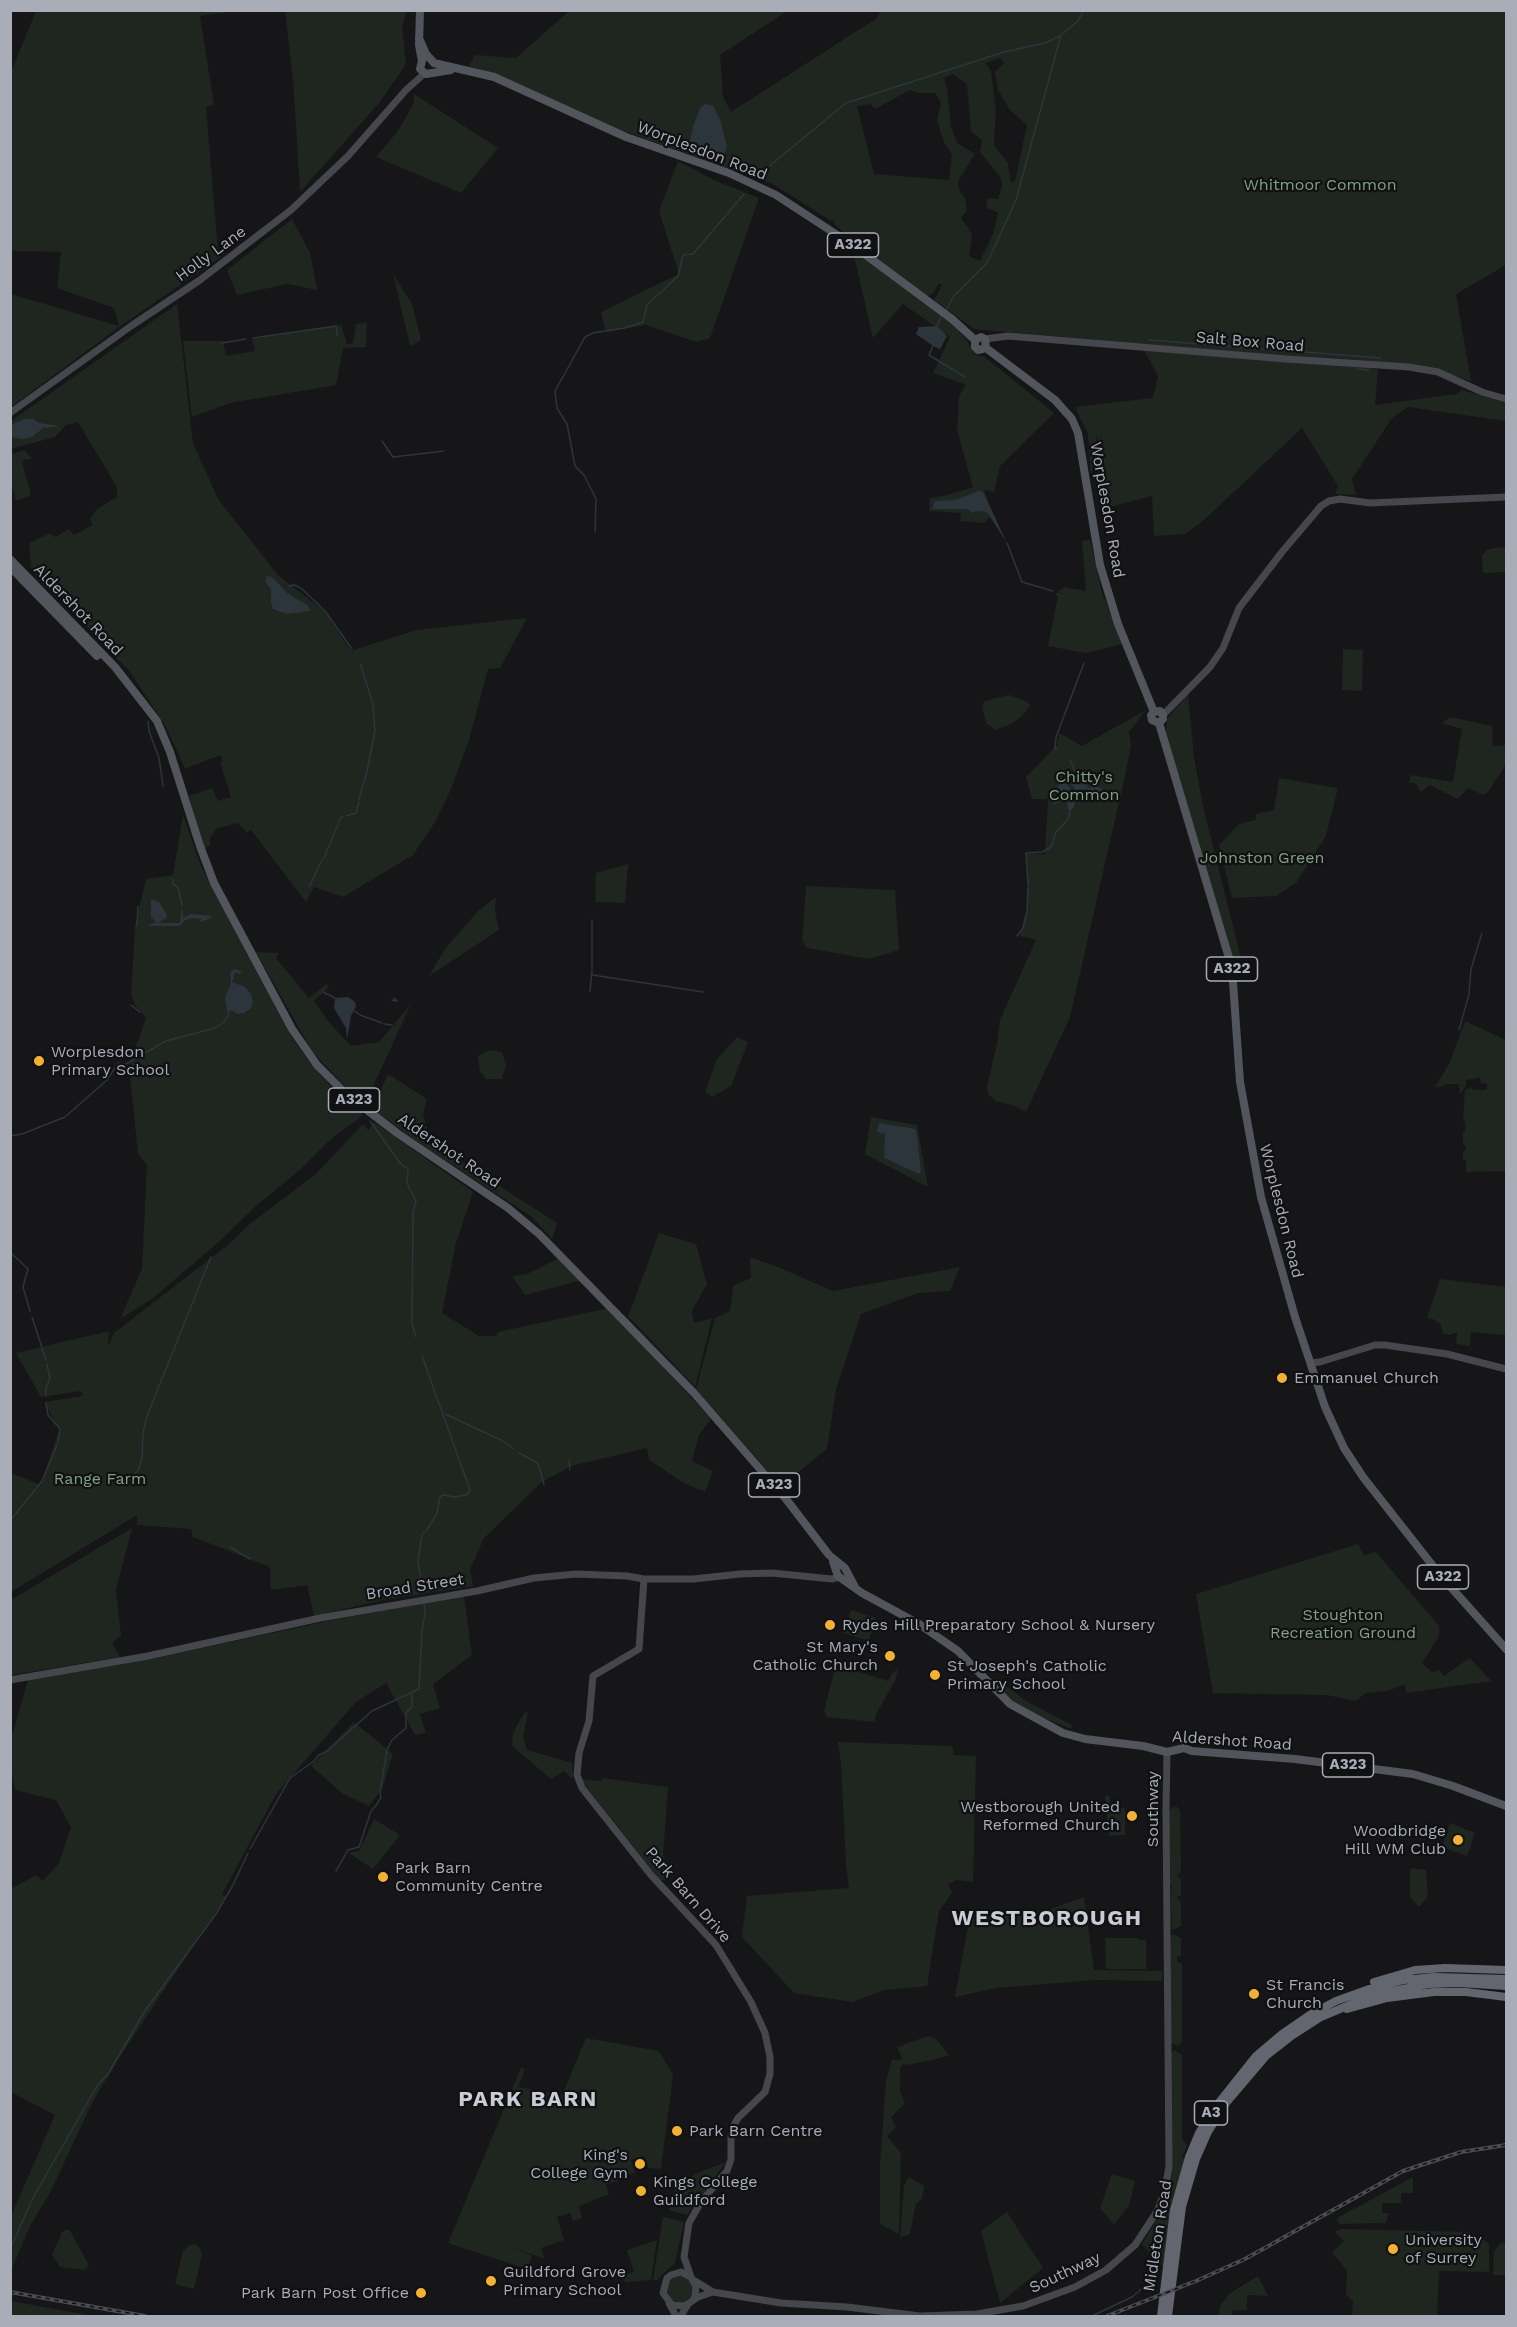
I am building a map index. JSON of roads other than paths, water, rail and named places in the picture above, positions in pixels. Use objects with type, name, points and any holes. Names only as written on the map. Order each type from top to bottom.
[{"type":"highway","points":[[1336,2001],[1378,1980],[1410,1971],[1445,1968],[1506,1970]]},
{"type":"highway","name":"Midleton Road","points":[[1170,2274],[1174,2210],[1193,2147],[1209,2116],[1237,2078],[1267,2046],[1298,2022],[1336,2001],[1369,1989],[1404,1980],[1469,1977],[1506,1979]]},
{"type":"highway","name":"Midleton Road","points":[[1161,2316],[1166,2304],[1185,2195],[1196,2159],[1208,2132],[1222,2109],[1244,2079],[1271,2051],[1338,2007],[1382,1992],[1428,1984],[1506,1986]]},
{"type":"highway","points":[[1290,2037],[1341,2011],[1387,1998],[1450,1992],[1482,1993],[1506,1997]]},
{"type":"highway","name":"Midleton Road","points":[[1166,2304],[1168,2316]]},
{"type":"main road","points":[[420,10],[418,38],[427,66]]},
{"type":"main road","name":"Worplesdon Road","points":[[427,66],[494,77],[626,137],[760,186],[829,228],[944,313],[975,340],[981,338],[1056,400],[1072,419],[1078,433],[1100,565],[1118,624],[1154,712]]},
{"type":"main road","name":"Aldershot Road","points":[[10,560],[81,632],[125,681],[148,709],[162,731],[214,883],[291,1029],[313,1060],[356,1102],[428,1156],[508,1209],[539,1234],[694,1393],[781,1492],[830,1555],[840,1573],[855,1587],[919,1624],[952,1647],[1003,1699],[1033,1718],[1072,1736],[1143,1746],[1167,1752],[1184,1748],[1192,1751],[1296,1759],[1413,1774],[1506,1806]]},
{"type":"main road","name":"Aldershot Road","points":[[10,567],[85,645],[125,681]]},
{"type":"main road","points":[[81,632],[85,645]]},
{"type":"main road","points":[[1160,711],[1164,719],[1159,723],[1152,720],[1151,715],[1154,712],[1160,711]]},
{"type":"main road","name":"Worplesdon Road","points":[[1159,723],[1232,965],[1240,1082],[1254,1164],[1270,1232],[1310,1363],[1332,1425],[1363,1477],[1428,1560],[1506,1649]]},
{"type":"street","name":"Holly Lane","points":[[10,413],[131,326],[200,280],[291,210],[348,156],[427,66]]},
{"type":"street","name":"Salt Box Road","points":[[986,344],[1008,336],[1409,367],[1438,372],[1482,392],[1506,399]]},
{"type":"street","points":[[1163,715],[1210,667],[1223,648],[1239,608],[1282,552],[1329,501],[1340,499],[1370,503],[1506,497]]},
{"type":"street","points":[[1310,1363],[1375,1345],[1385,1345],[1447,1354],[1506,1370]]},
{"type":"street","name":"Broad Street","points":[[10,1680],[148,1656],[332,1616],[477,1591],[534,1578],[566,1575],[693,1579],[772,1573],[828,1579],[840,1573]]},
{"type":"street","name":"Park Barn Drive","points":[[644,1579],[639,1649],[593,1676],[589,1721],[577,1761],[577,1775],[582,1788],[651,1875],[711,1938],[751,2002],[765,2032],[770,2051],[771,2069],[766,2089],[734,2125],[730,2162],[724,2175],[701,2202],[688,2223],[684,2257]]},
{"type":"street","name":"Southway","points":[[693,2279],[714,2292],[781,2303],[847,2307],[912,2315],[949,2316],[986,2313],[1023,2306],[1085,2282],[1112,2266],[1135,2246],[1150,2225],[1162,2200],[1169,2161],[1167,1752]]},
{"type":"street","points":[[676,2316],[663,2288],[667,2278],[684,2257]]},
{"type":"street","points":[[681,2316],[697,2292],[684,2257]]},
{"type":"street","points":[[671,2275],[681,2272],[693,2279]]},
{"type":"street","points":[[668,2302],[677,2306],[714,2292]]},
{"type":"waterway","points":[[760,179],[765,170],[846,103],[1004,52],[1045,43],[1060,36],[1078,21],[1084,10]]},
{"type":"waterway","points":[[946,311],[953,297],[987,263],[1016,200],[1061,35]]},
{"type":"waterway","points":[[595,532],[596,499],[584,475],[575,466],[567,424],[557,408],[555,391],[585,337],[593,333],[643,322],[647,305],[678,276],[683,255],[693,254],[744,194]]},
{"type":"waterway","points":[[937,326],[941,317]]},
{"type":"waterway","points":[[253,338],[336,326],[337,335]]},
{"type":"waterway","points":[[222,343],[246,339]]},
{"type":"waterway","points":[[1149,340],[1381,358]]},
{"type":"waterway","points":[[933,346],[929,355],[965,377]]},
{"type":"waterway","points":[[1357,369],[1369,370]]},
{"type":"waterway","points":[[382,441],[393,457],[444,451]]},
{"type":"waterway","points":[[1007,543],[1022,582],[1053,591]]},
{"type":"waterway","points":[[289,586],[294,585],[301,588],[325,611],[352,649]]},
{"type":"waterway","points":[[359,799],[375,731],[373,704],[360,663]]},
{"type":"waterway","points":[[1057,749],[1055,749],[1056,737],[1084,663]]},
{"type":"waterway","points":[[148,721],[149,731],[159,758],[163,786]]},
{"type":"waterway","points":[[1070,760],[1076,773]]},
{"type":"waterway","points":[[346,816],[356,813],[359,802]]},
{"type":"waterway","points":[[1028,885],[1026,853],[1042,852],[1051,847],[1056,832],[1068,819],[1070,811]]},
{"type":"waterway","points":[[324,858],[343,816]]},
{"type":"waterway","points":[[309,887],[322,860]]},
{"type":"waterway","points":[[173,879],[173,884],[178,887],[182,906]]},
{"type":"waterway","points":[[1017,936],[1023,928],[1027,911],[1028,887]]},
{"type":"waterway","points":[[137,926],[138,906]]},
{"type":"waterway","points":[[592,920],[592,969]]},
{"type":"waterway","points":[[1459,1030],[1469,994],[1471,969],[1482,933]]},
{"type":"waterway","points":[[590,991],[592,971]]},
{"type":"waterway","points":[[593,975],[703,992]]},
{"type":"waterway","points":[[323,992],[335,998]]},
{"type":"waterway","points":[[392,1000],[397,1001],[394,998]]},
{"type":"waterway","points":[[131,1005],[140,1012]]},
{"type":"waterway","points":[[355,1011],[359,1014]]},
{"type":"waterway","points":[[10,1136],[22,1134],[65,1117],[107,1080],[118,1063],[126,1064],[166,1041],[215,1028],[224,1022],[228,1015]]},
{"type":"waterway","points":[[360,1015],[382,1023]]},
{"type":"waterway","points":[[384,1024],[392,1025]]},
{"type":"waterway","points":[[370,1121],[400,1163],[408,1169],[407,1183],[416,1201],[413,1212],[412,1324],[416,1337]]},
{"type":"waterway","points":[[10,1252],[28,1269],[23,1287],[30,1311]]},
{"type":"waterway","points":[[127,1480],[132,1478],[139,1469],[147,1416],[211,1257]]},
{"type":"waterway","points":[[32,1317],[46,1360]]},
{"type":"waterway","points":[[422,1356],[470,1490],[466,1495],[440,1497],[437,1513],[422,1534],[418,1561],[423,1592]]},
{"type":"waterway","points":[[46,1396],[46,1387],[50,1379],[47,1364]]},
{"type":"waterway","points":[[46,1403],[48,1415],[60,1429],[58,1442]]},
{"type":"waterway","points":[[445,1414],[501,1440],[514,1449]]},
{"type":"waterway","points":[[10,1521],[42,1481],[57,1445]]},
{"type":"waterway","points":[[519,1453],[538,1463],[544,1484]]},
{"type":"waterway","points":[[569,1460],[570,1470]]},
{"type":"waterway","points":[[230,1547],[250,1559]]},
{"type":"waterway","points":[[250,1849],[290,1778],[327,1751],[372,1711],[419,1689],[424,1604]]},
{"type":"waterway","points":[[378,1802],[381,1798],[387,1750],[392,1740],[406,1728],[406,1713],[412,1707],[412,1693]]},
{"type":"waterway","points":[[336,1871],[348,1850],[359,1847],[371,1811],[378,1803]]},
{"type":"waterway","points":[[10,2249],[34,2196],[99,2083],[107,2076],[144,2012],[216,1914],[248,1853]]},
{"type":"waterway","points":[[1094,2315],[1132,2297],[1150,2282]]},
{"type":"railway","points":[[1107,2316],[1245,2259],[1403,2171],[1461,2152],[1506,2145]]},
{"type":"railway","points":[[10,2292],[145,2316]]},
{"type":"place","name":"Worplesdon Primary School","points":[[39,1061]]},
{"type":"place","name":"Emmanuel Church","points":[[1282,1378]]},
{"type":"place","name":"Rydes Hill Preparatory School & Nursery","points":[[830,1625]]},
{"type":"place","name":"St Mary's Catholic Church","points":[[890,1656]]},
{"type":"place","name":"St Joseph's Catholic Primary School","points":[[935,1675]]},
{"type":"place","name":"Westborough United Reformed Church","points":[[1132,1816]]},
{"type":"place","name":"Woodbridge Hill WM Club","points":[[1458,1840]]},
{"type":"place","name":"Park Barn Community Centre","points":[[383,1877]]},
{"type":"place","name":"St Francis Church","points":[[1254,1994]]},
{"type":"place","name":"Park Barn Centre","points":[[677,2131]]},
{"type":"place","name":"King's College Gym","points":[[640,2164]]},
{"type":"place","name":"Kings College Guildford","points":[[641,2191]]},
{"type":"place","name":"University of Surrey","points":[[1393,2249]]},
{"type":"place","name":"Guildford Grove Primary School","points":[[491,2281]]},
{"type":"place","name":"Park Barn Post Office","points":[[421,2293]]},
{"type":"district","name":"WESTBOROUGH","points":[[1047,1919]]},
{"type":"district","name":"PARK BARN","points":[[528,2100]]},
{"type":"park label","name":"Whitmoor Common","points":[[1320,185]]},
{"type":"park label","name":"Chitty's Common","points":[[1084,786]]},
{"type":"park label","name":"Johnston Green","points":[[1262,858]]},
{"type":"park label","name":"Range Farm","points":[[100,1479]]},
{"type":"park label","name":"Stoughton Recreation Ground","points":[[1343,1624]]}]
